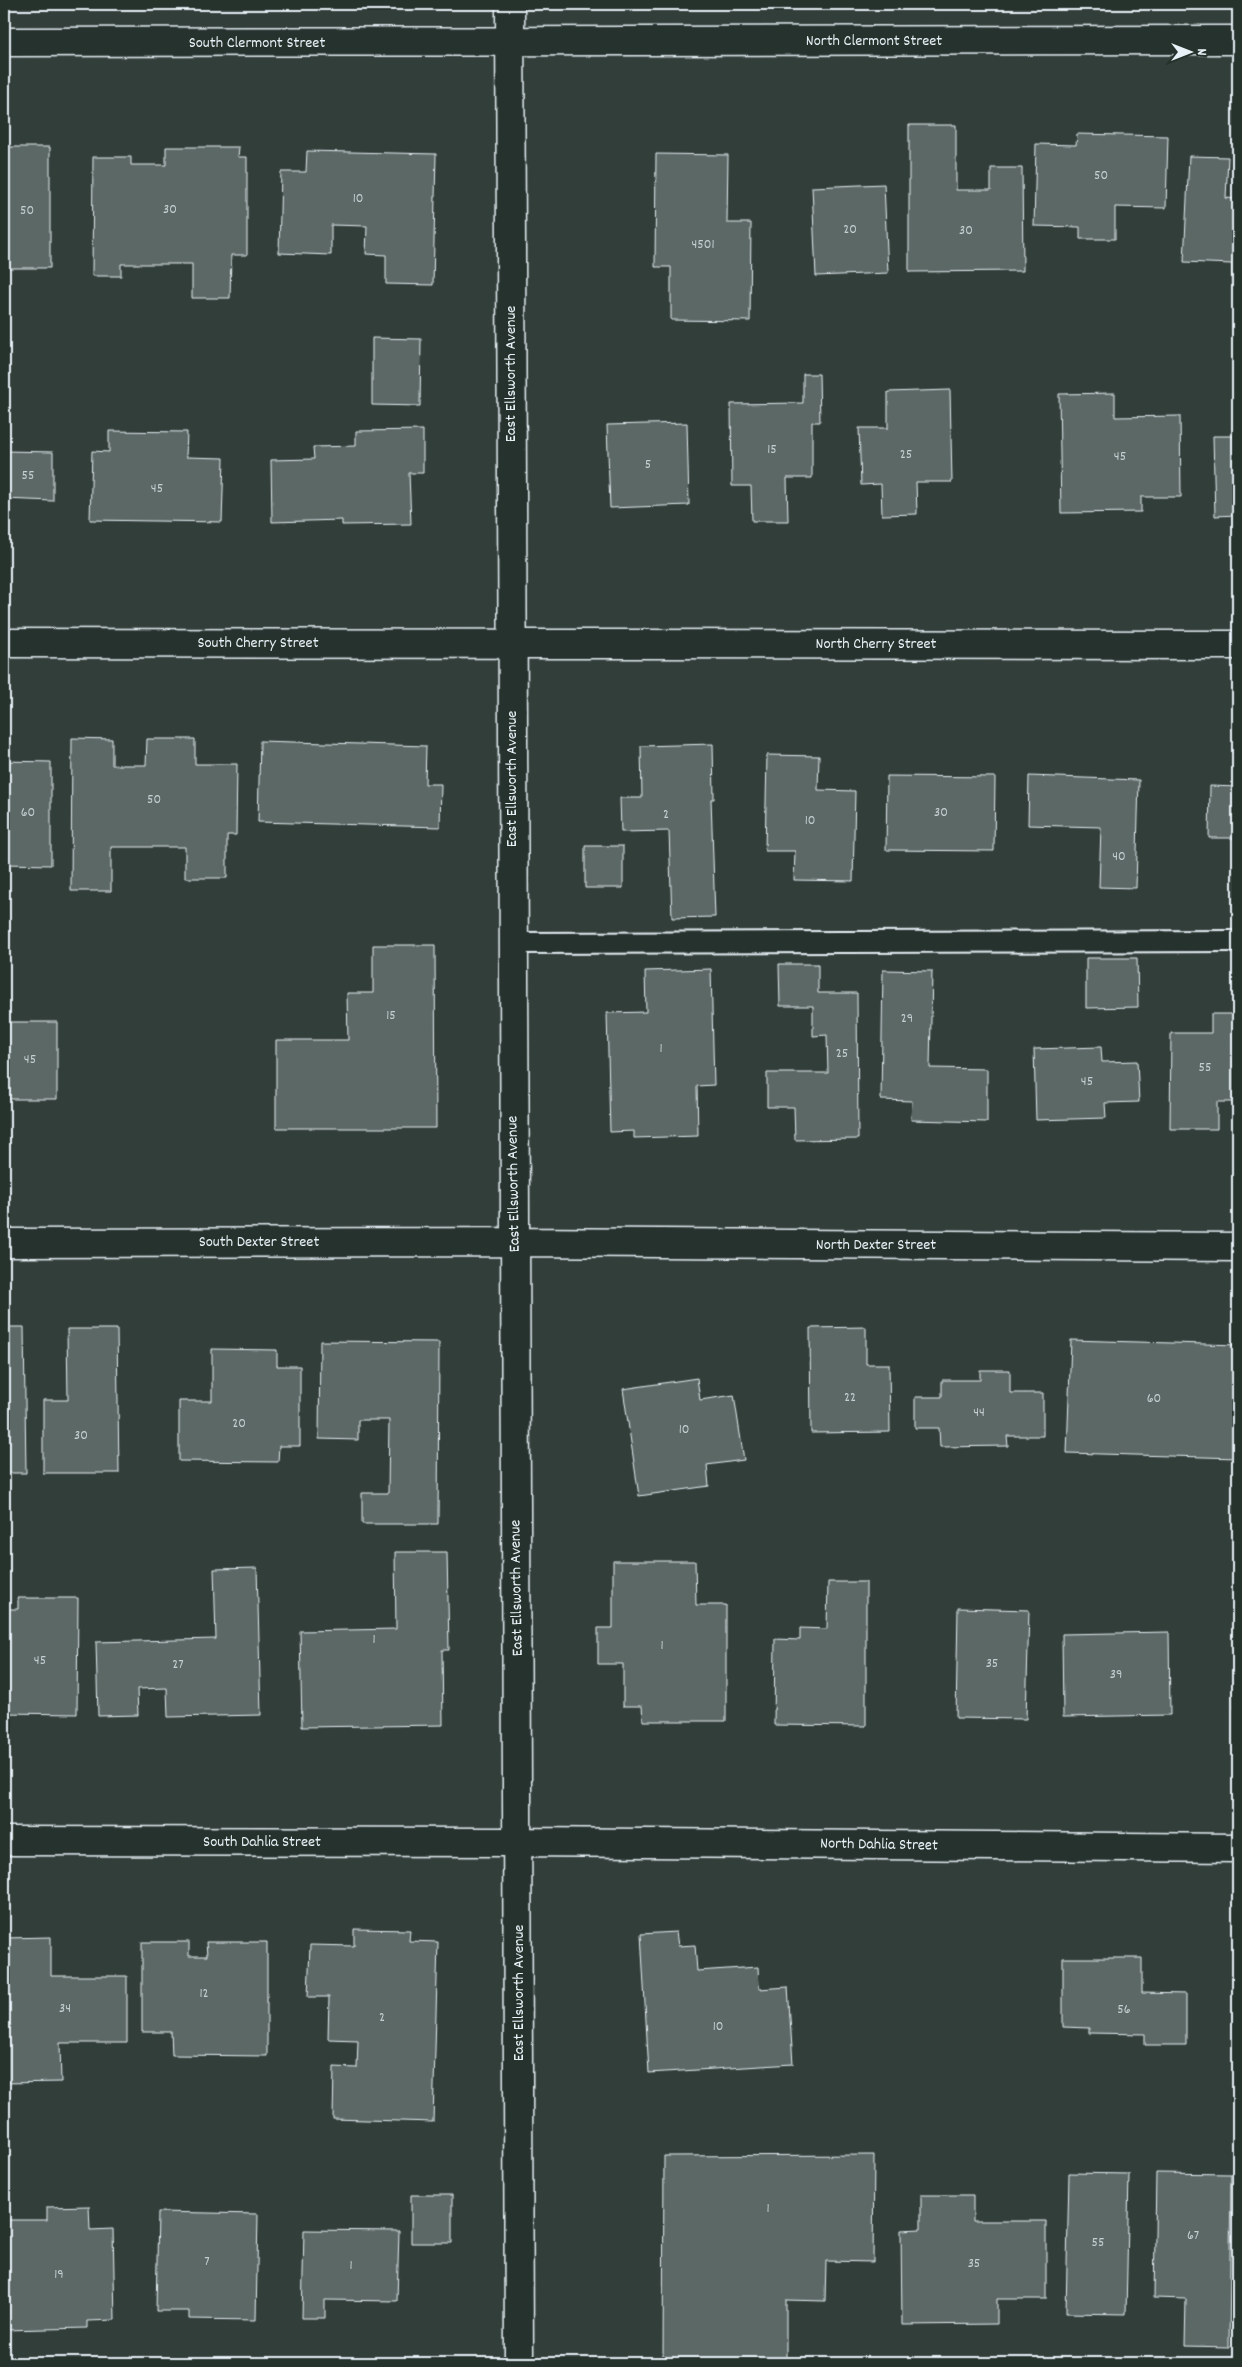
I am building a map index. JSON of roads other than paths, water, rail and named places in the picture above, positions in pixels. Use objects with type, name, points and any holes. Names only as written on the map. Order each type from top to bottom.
[{"type":"street","name":"East Ellsworth Avenue","points":[[510,4],[513,644],[512,943],[520,1842],[518,2363]]},
{"type":"street","name":"North Clermont Street","points":[[510,43],[1238,40]]},
{"type":"street","name":"South Clermont Street","points":[[4,42],[510,43]]},
{"type":"street","name":"South Cherry Street","points":[[4,643],[513,644]]},
{"type":"street","name":"North Cherry Street","points":[[513,644],[1238,645]]},
{"type":"street","name":"South Dexter Street","points":[[4,1243],[514,1242]]},
{"type":"street","name":"North Dexter Street","points":[[514,1242],[1238,1247]]},
{"type":"street","name":"South Dahlia Street","points":[[4,1841],[520,1842]]},
{"type":"street","name":"North Dahlia Street","points":[[520,1842],[1238,1848]]},
{"type":"lane","points":[[512,943],[1238,941]]}]
